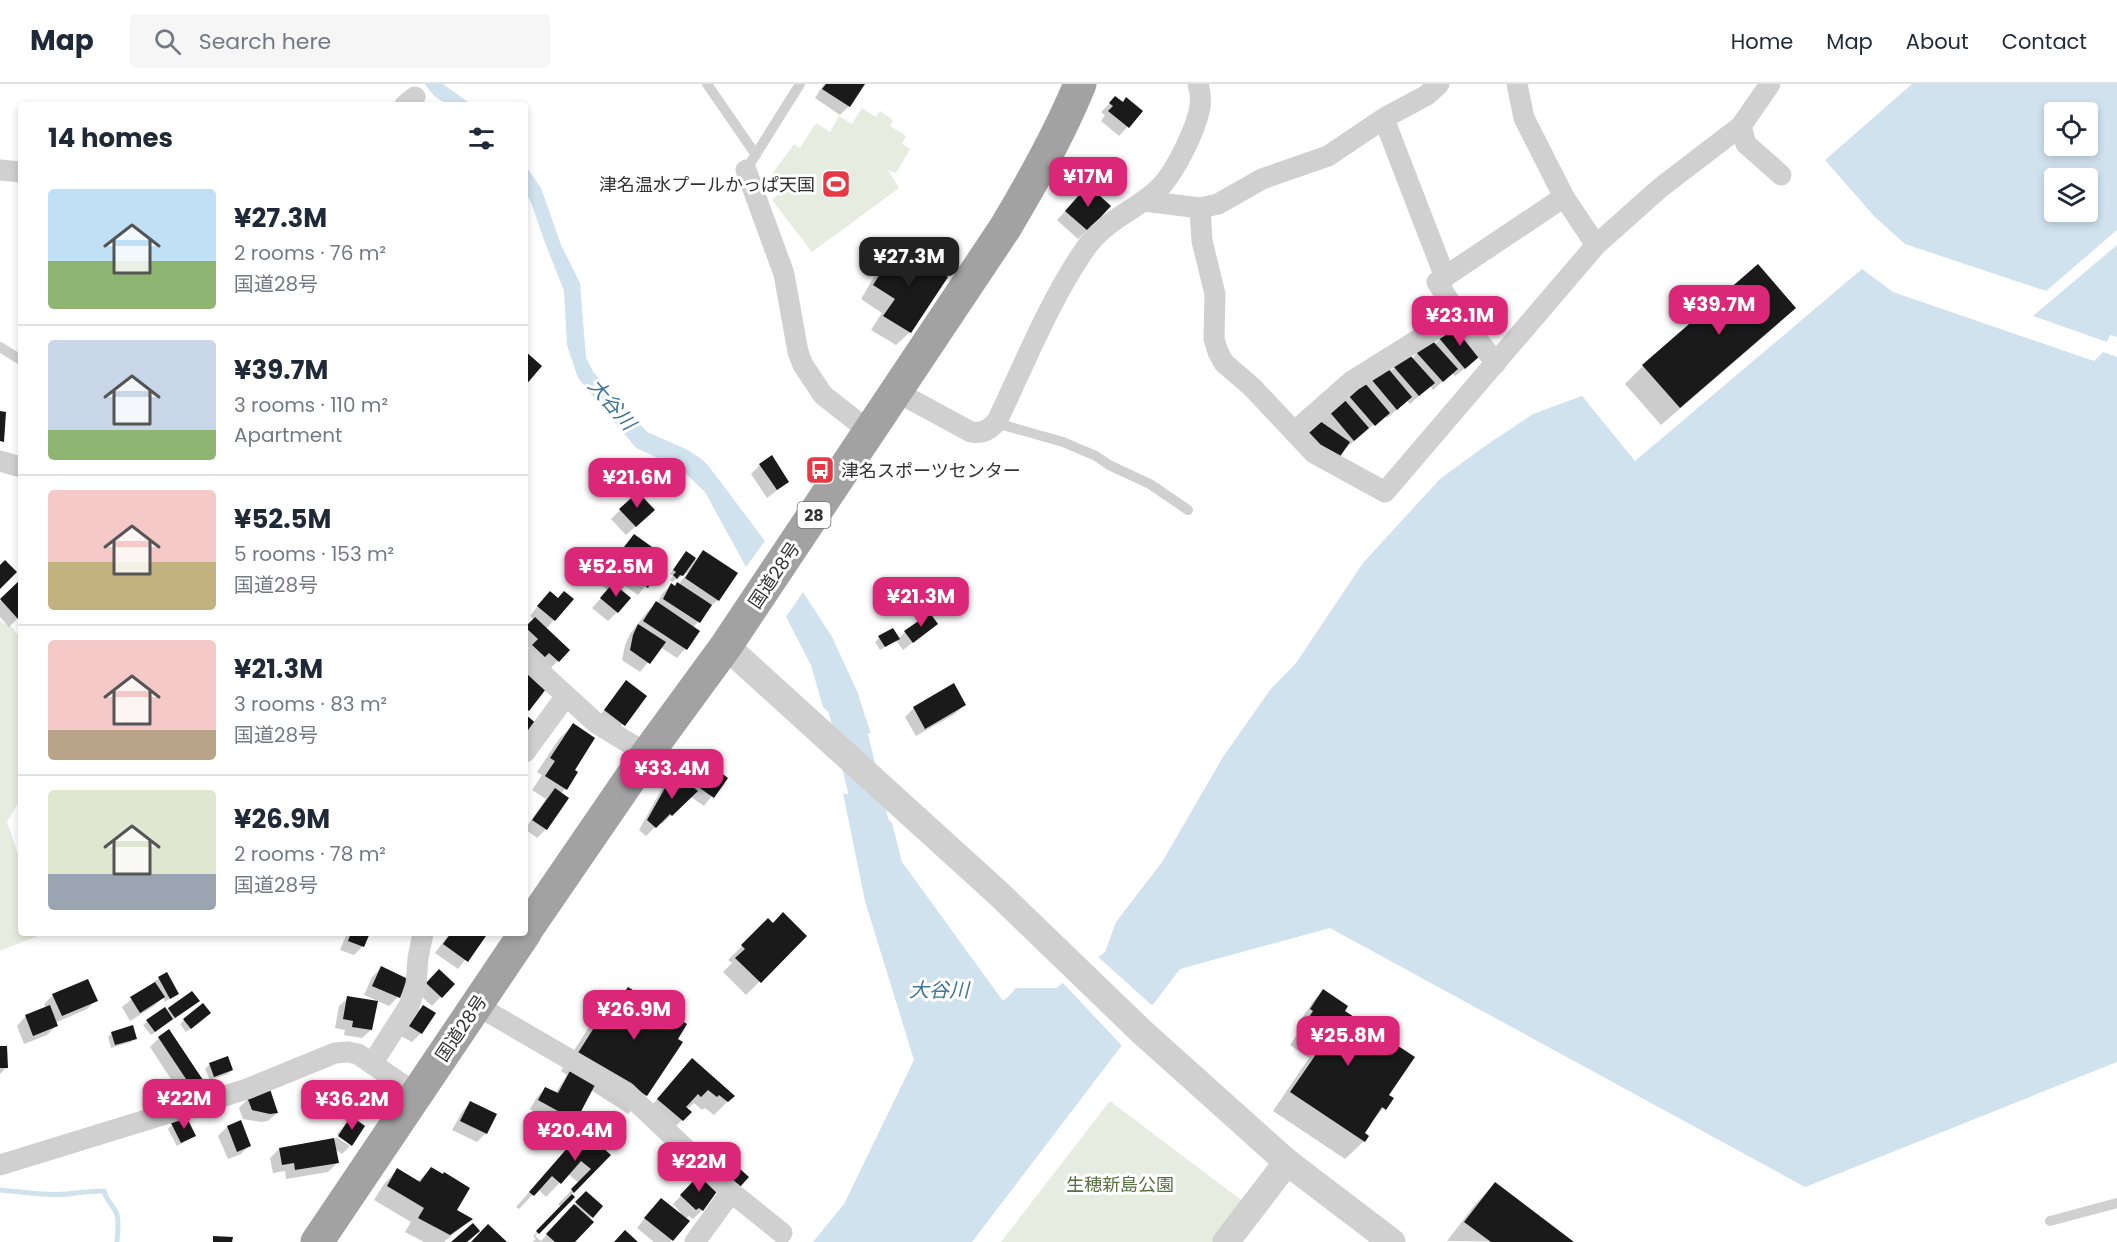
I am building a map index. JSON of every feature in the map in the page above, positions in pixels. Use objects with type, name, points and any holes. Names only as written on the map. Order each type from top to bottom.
[{"type":"highway","name":"国道28号","points":[[528,921],[726,646],[897,392],[1026,192],[1064,123],[1080,84]]},
{"type":"highway","name":"国道28号","points":[[317,1242],[476,1005],[519,936]]},
{"type":"street","points":[[897,392],[970,432],[983,432],[996,423],[1042,323],[1083,251],[1107,224],[1159,190],[1179,162],[1201,105],[1198,84]]},
{"type":"street","points":[[1144,201],[1200,208],[1218,204],[1262,179],[1328,156],[1384,119],[1427,95],[1439,84]]},
{"type":"street","points":[[1517,84],[1524,118],[1564,197],[1596,245]]},
{"type":"street","points":[[1200,208],[1202,241],[1215,294],[1214,339],[1224,363],[1252,387],[1314,453],[1385,492],[1596,245],[1660,188],[1741,126],[1760,89]]},
{"type":"street","points":[[1384,119],[1445,277]]},
{"type":"street","points":[[1741,126],[1746,144],[1781,175]]},
{"type":"street","points":[[751,163],[784,274],[798,352],[803,365],[823,395],[870,432]]},
{"type":"street","points":[[0,170],[18,172]]},
{"type":"street","points":[[1496,363],[1458,315],[1437,282],[1564,197]]},
{"type":"street","points":[[1294,432],[1353,381],[1458,315]]},
{"type":"street","points":[[0,461],[18,466]]},
{"type":"street","points":[[726,646],[1009,904],[1142,1032],[1287,1162],[1392,1242]]},
{"type":"street","points":[[528,661],[596,723],[647,754]]},
{"type":"street","points":[[528,748],[566,696]]},
{"type":"street","points":[[372,1064],[413,996],[423,936]]},
{"type":"street","points":[[476,1005],[626,1092],[731,1192],[782,1233]]},
{"type":"street","points":[[0,1165],[246,1089],[335,1053],[358,1054],[416,1094]]},
{"type":"street","points":[[1226,1242],[1287,1162]]},
{"type":"street","points":[[695,1242],[731,1192]]},
{"type":"lane","points":[[707,84],[751,163],[800,84]]},
{"type":"lane","points":[[0,347],[18,358]]},
{"type":"lane","points":[[996,423],[1063,442],[1096,456],[1108,465],[1150,484],[1188,510]]},
{"type":"lane","points":[[2050,1221],[2117,1203]]},
{"type":"green space","name":"津名温水プールかっぱ天国","points":[[862,108],[876,117],[880,111],[893,120],[890,126],[906,136],[902,144],[910,149],[896,173],[888,170],[899,188],[812,252],[772,200],[784,189],[768,180],[794,144],[800,148],[816,123],[830,132],[839,116],[852,124]]},
{"type":"green space","points":[[0,621],[12,627],[18,636],[18,803],[7,822],[18,854],[18,936],[38,936],[0,951]]},
{"type":"green space","name":"生穂新島公園","points":[[1110,1101],[1245,1203],[1215,1242],[1001,1242]]},
{"type":"water","points":[[425,84],[443,84],[468,102],[445,102],[430,91]]},
{"type":"water","points":[[1912,84],[2117,84],[2117,230],[2046,291],[1905,244],[1874,216],[1825,160]]},
{"type":"water","name":"大谷川","points":[[528,169],[541,188],[561,245],[580,283],[586,358],[594,373],[647,432],[688,450],[710,468],[765,541],[746,567],[705,492],[680,468],[636,448],[578,378],[567,345],[564,291],[528,196]]},
{"type":"water","points":[[2117,245],[2117,337],[2110,335],[2107,342],[2033,316]]},
{"type":"water","points":[[1862,269],[1893,292],[2094,361],[2103,352],[2117,357],[2117,1062],[1805,1187],[1330,928],[1180,969],[972,1242],[813,1242],[844,1204],[914,1060],[865,901],[843,793],[868,800],[892,823],[902,862],[1003,1001],[1016,988],[1056,988],[1105,952],[1116,922],[1162,862],[1223,757],[1270,690],[1296,663],[1363,563],[1440,479],[1533,414],[1582,396],[1635,461]]},
{"type":"water","points":[[803,592],[832,637],[857,691],[871,734],[843,726],[823,707],[811,665],[786,617]]},
{"type":"pier","points":[[1096,955],[1155,1008],[1124,1048],[1061,981]]},
{"type":"building","points":[[826,84],[865,84],[850,107],[822,89]]},
{"type":"building","points":[[1115,96],[1123,102],[1126,97],[1143,111],[1129,128],[1108,111],[1113,106],[1109,103]]},
{"type":"building","points":[[1088,185],[1111,206],[1088,231],[1065,211]]},
{"type":"building","points":[[904,248],[948,277],[911,333],[883,316],[895,299],[873,285],[892,255]]},
{"type":"building","points":[[1758,264],[1796,308],[1680,408],[1642,365]]},
{"type":"building","points":[[1454,325],[1480,356],[1465,369],[1439,338]]},
{"type":"building","points":[[1431,339],[1458,369],[1443,382],[1416,352]]},
{"type":"building","points":[[1408,353],[1435,383],[1419,396],[1393,366]]},
{"type":"building","points":[[528,354],[542,366],[528,382]]},
{"type":"building","points":[[1386,366],[1412,397],[1397,410],[1371,379]]},
{"type":"building","points":[[1364,382],[1390,413],[1375,426],[1348,395]]},
{"type":"building","points":[[1343,398],[1369,428],[1354,441],[1328,410]]},
{"type":"building","points":[[0,411],[6,412],[4,442],[0,441]]},
{"type":"building","points":[[1317,419],[1350,442],[1339,458],[1306,435]]},
{"type":"building","points":[[772,455],[789,482],[777,490],[759,464]]},
{"type":"building","points":[[638,492],[655,510],[636,527],[619,509]]},
{"type":"building","points":[[634,534],[666,557],[664,560],[667,561],[662,568],[659,566],[656,570],[624,547]]},
{"type":"building","points":[[616,549],[655,576],[648,588],[634,578],[630,583],[624,579],[620,583],[601,570]]},
{"type":"building","points":[[703,550],[738,573],[719,601],[685,578]]},
{"type":"building","points":[[686,551],[696,558],[683,576],[680,575],[677,579],[673,575],[676,572],[673,570]]},
{"type":"building","points":[[5,560],[17,572],[0,589],[0,565]]},
{"type":"building","points":[[18,582],[18,619],[0,599]]},
{"type":"building","points":[[677,582],[712,605],[700,623],[663,599],[671,583],[675,586]]},
{"type":"building","points":[[613,583],[631,598],[618,613],[600,598]]},
{"type":"building","points":[[550,591],[558,598],[564,591],[574,599],[555,621],[537,606]]},
{"type":"building","points":[[656,601],[700,631],[687,650],[643,621]]},
{"type":"building","points":[[930,613],[938,624],[913,643],[904,631]]},
{"type":"building","points":[[535,617],[570,650],[559,662],[549,653],[545,657],[532,645],[538,639],[528,630],[528,624]]},
{"type":"building","points":[[638,624],[666,642],[650,664],[630,650]]},
{"type":"building","points":[[893,628],[900,639],[885,647],[878,636]]},
{"type":"building","points":[[528,674],[546,689],[528,710]]},
{"type":"building","points":[[626,680],[647,696],[625,726],[604,710]]},
{"type":"building","points":[[954,683],[966,705],[925,729],[913,707]]},
{"type":"building","points":[[528,717],[538,725],[528,737]]},
{"type":"building","points":[[573,723],[595,738],[575,770],[578,772],[567,790],[545,776],[555,761],[550,758]]},
{"type":"building","points":[[712,766],[728,778],[714,798],[697,786]]},
{"type":"building","points":[[674,772],[698,791],[656,828],[647,820]]},
{"type":"building","points":[[555,788],[569,798],[547,830],[532,820]]},
{"type":"building","points":[[783,912],[807,936],[761,983],[735,958],[745,949],[741,945],[768,918],[773,923]]},
{"type":"building","points":[[350,936],[369,936],[364,947],[348,941]]},
{"type":"building","points":[[449,936],[486,936],[468,962],[443,944]]},
{"type":"building","points":[[381,966],[408,979],[400,998],[372,986]]},
{"type":"building","points":[[439,969],[455,984],[442,998],[426,983]]},
{"type":"building","points":[[167,972],[179,994],[170,999],[158,977]]},
{"type":"building","points":[[88,979],[98,1001],[62,1016],[52,994]]},
{"type":"building","points":[[155,982],[165,997],[140,1013],[130,997]]},
{"type":"building","points":[[628,987],[687,1024],[678,1039],[683,1042],[647,1096],[578,1053],[614,996],[619,1000]]},
{"type":"building","points":[[1323,989],[1348,1006],[1345,1011],[1415,1057],[1389,1095],[1394,1098],[1386,1110],[1382,1107],[1365,1133],[1369,1136],[1365,1142],[1290,1092],[1319,1050],[1297,1035],[1313,1011],[1310,1009]]},
{"type":"building","points":[[192,991],[200,1001],[175,1018],[168,1008]]},
{"type":"building","points":[[347,996],[378,1001],[372,1030],[352,1027],[353,1021],[343,1019]]},
{"type":"building","points":[[203,1003],[211,1013],[191,1029],[183,1019]]},
{"type":"building","points":[[50,1005],[58,1026],[33,1036],[25,1015]]},
{"type":"building","points":[[423,1005],[436,1013],[422,1034],[409,1026]]},
{"type":"building","points":[[165,1007],[173,1019],[155,1032],[146,1020]]},
{"type":"building","points":[[133,1025],[137,1039],[115,1045],[111,1032]]},
{"type":"building","points":[[169,1029],[205,1083],[194,1091],[158,1037]]},
{"type":"building","points":[[0,1046],[7,1046],[8,1068],[0,1068]]},
{"type":"building","points":[[228,1056],[233,1070],[214,1077],[209,1063]]},
{"type":"building","points":[[692,1058],[735,1096],[728,1102],[708,1090],[701,1097],[698,1094],[686,1107],[692,1112],[683,1121],[657,1099]]},
{"type":"building","points":[[571,1069],[596,1083],[576,1121],[538,1100],[545,1087],[558,1093]]},
{"type":"building","points":[[270,1089],[278,1113],[270,1114],[252,1110],[247,1097]]},
{"type":"building","points":[[470,1101],[497,1114],[487,1134],[460,1121]]},
{"type":"building","points":[[186,1116],[196,1136],[181,1143],[171,1123]]},
{"type":"building","points":[[351,1116],[365,1126],[352,1146],[338,1136]]},
{"type":"building","points":[[241,1120],[251,1146],[237,1152],[227,1126]]},
{"type":"building","points":[[583,1130],[611,1155],[574,1193],[571,1189],[591,1169],[581,1161],[561,1184],[552,1176],[534,1196],[529,1192]]},
{"type":"building","points":[[334,1138],[339,1163],[295,1170],[294,1163],[282,1165],[279,1148]]},
{"type":"building","points":[[723,1143],[731,1150],[716,1167],[708,1160]]},
{"type":"building","points":[[431,1167],[470,1188],[457,1210],[473,1219],[450,1235],[418,1218],[424,1208],[387,1186],[397,1168],[420,1182]]},
{"type":"building","points":[[740,1169],[749,1177],[739,1188],[730,1181]]},
{"type":"building","points":[[700,1174],[718,1190],[703,1211],[699,1208],[696,1210],[680,1195]]},
{"type":"building","points":[[1495,1182],[1574,1242],[1491,1242],[1464,1222]]},
{"type":"building","points":[[586,1191],[603,1206],[593,1218],[575,1202]]},
{"type":"building","points":[[572,1194],[575,1197],[539,1234],[536,1231]]},
{"type":"building","points":[[661,1198],[690,1221],[673,1241],[644,1218]]},
{"type":"building","points":[[574,1204],[594,1222],[575,1242],[555,1242],[546,1234]]},
{"type":"building","points":[[473,1223],[480,1231],[467,1242],[451,1242]]},
{"type":"building","points":[[488,1224],[507,1242],[471,1242]]},
{"type":"building","points":[[625,1230],[638,1242],[614,1242]]},
{"type":"building","points":[[213,1236],[233,1237],[232,1242],[213,1242]]},
{"type":"waterway","name":"大谷川","points":[[835,685],[845,709],[877,843]]},
{"type":"waterway","points":[[0,1190],[38,1194],[104,1191],[117,1216],[117,1242]]},
{"type":"place","name":"津名温水プールかっぱ天国","points":[[836,184]]},
{"type":"place","name":"津名スポーツセンター","points":[[820,470]]}]
